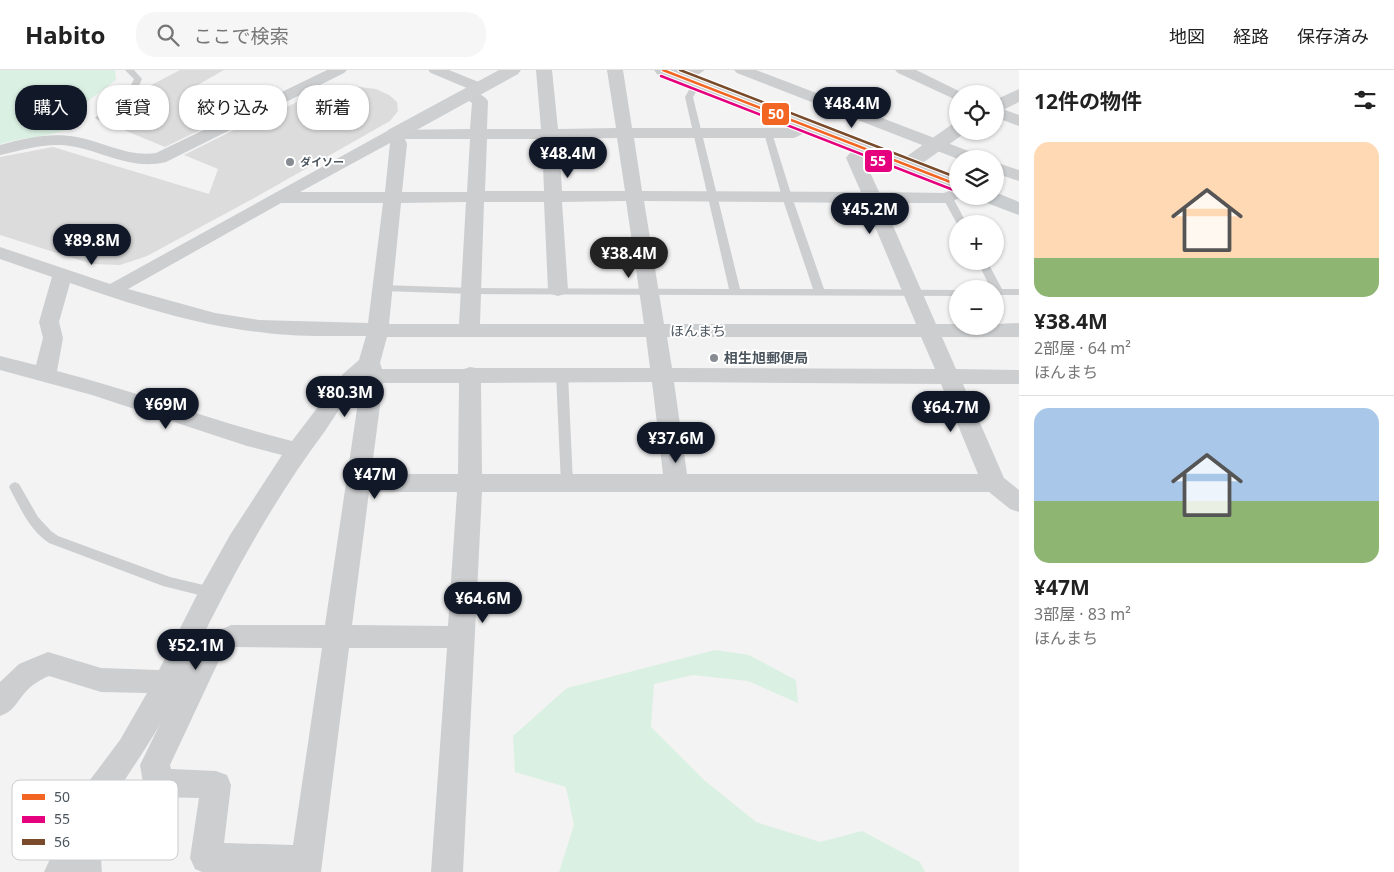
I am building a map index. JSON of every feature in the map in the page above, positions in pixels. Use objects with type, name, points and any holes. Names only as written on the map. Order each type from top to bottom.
[{"type":"main road","points":[[663,70],[693,78],[805,126],[907,165],[949,189]]},
{"type":"main road","points":[[1004,203],[1019,209]]},
{"type":"street","points":[[0,150],[23,144],[58,140],[77,142],[132,159],[146,161],[160,158],[339,70]]},
{"type":"street","points":[[436,70],[474,91],[480,101],[469,331]]},
{"type":"street","points":[[112,291],[127,280],[176,256],[512,70]]},
{"type":"street","points":[[544,70],[550,134],[558,290]]},
{"type":"street","points":[[616,70],[662,375],[676,484]]},
{"type":"street","points":[[742,70],[950,150]]},
{"type":"street","points":[[903,70],[949,91]]},
{"type":"street","points":[[1004,104],[1019,94]]},
{"type":"street","points":[[1004,114],[1019,121]]},
{"type":"street","points":[[395,134],[794,133],[805,126]]},
{"type":"street","points":[[178,784],[216,785],[206,858],[306,867],[371,369],[378,330],[399,144],[395,134]]},
{"type":"street","points":[[907,165],[949,135]]},
{"type":"street","points":[[865,150],[855,158],[947,376],[994,483],[1019,503]]},
{"type":"street","points":[[1004,170],[1019,176]]},
{"type":"street","points":[[278,198],[354,199],[392,196],[872,197],[949,192]]},
{"type":"street","name":"ほんまち","points":[[0,253],[112,291],[214,319],[259,326],[469,331],[1019,330]]},
{"type":"street","points":[[45,376],[53,338],[49,322],[62,275]]},
{"type":"street","points":[[0,363],[99,389],[255,440],[297,451]]},
{"type":"street","points":[[108,780],[130,749],[211,592],[297,451],[351,379],[371,369],[470,374],[1019,378]]},
{"type":"street","points":[[447,872],[470,484],[470,374]]},
{"type":"street","points":[[357,483],[994,483]]},
{"type":"street","points":[[158,780],[155,765],[212,646],[231,636],[461,637]]},
{"type":"street","points":[[0,704],[14,685],[29,672],[48,664],[100,680],[166,682]]},
{"type":"lane","points":[[129,70],[138,79],[135,85]]},
{"type":"lane","points":[[693,78],[693,90],[689,97],[711,196],[736,292]]},
{"type":"lane","points":[[768,133],[787,197],[820,293]]},
{"type":"lane","points":[[382,288],[472,291],[949,293]]},
{"type":"lane","points":[[1004,292],[1019,292]]},
{"type":"lane","points":[[562,374],[567,484]]},
{"type":"lane","points":[[15,487],[38,526],[54,541],[62,542],[168,582],[211,592]]},
{"type":"green space","points":[[0,70],[115,70],[116,80],[109,85],[97,85],[97,94],[87,102],[87,85],[15,85],[15,130],[66,130],[50,135],[0,144]]},
{"type":"green space","points":[[715,650],[749,655],[796,680],[798,703],[748,681],[693,675],[654,684],[651,727],[704,780],[756,822],[820,842],[862,831],[920,862],[925,872],[559,872],[574,825],[566,787],[515,772],[513,736],[567,688]]},
{"type":"building","points":[[180,70],[224,70],[198,85],[179,85],[179,130],[200,130],[165,147],[124,130],[169,130],[169,85],[151,85]]},
{"type":"building","points":[[369,88],[389,95],[397,102],[398,111],[390,121],[256,197],[147,256],[120,265],[92,264],[0,235],[0,157],[53,147],[209,194],[218,169],[184,155],[234,130],[287,130],[287,107],[297,102],[297,130],[369,130]]},
{"type":"transit line","name":"50","points":[[663,70],[949,181]]},
{"type":"transit line","name":"56","points":[[680,70],[949,175]]},
{"type":"transit line","name":"55","points":[[661,76],[949,188]]},
{"type":"place","name":"ダイソー","points":[[290,162]]},
{"type":"place","name":"相生旭郵便局","points":[[714,358]]}]
